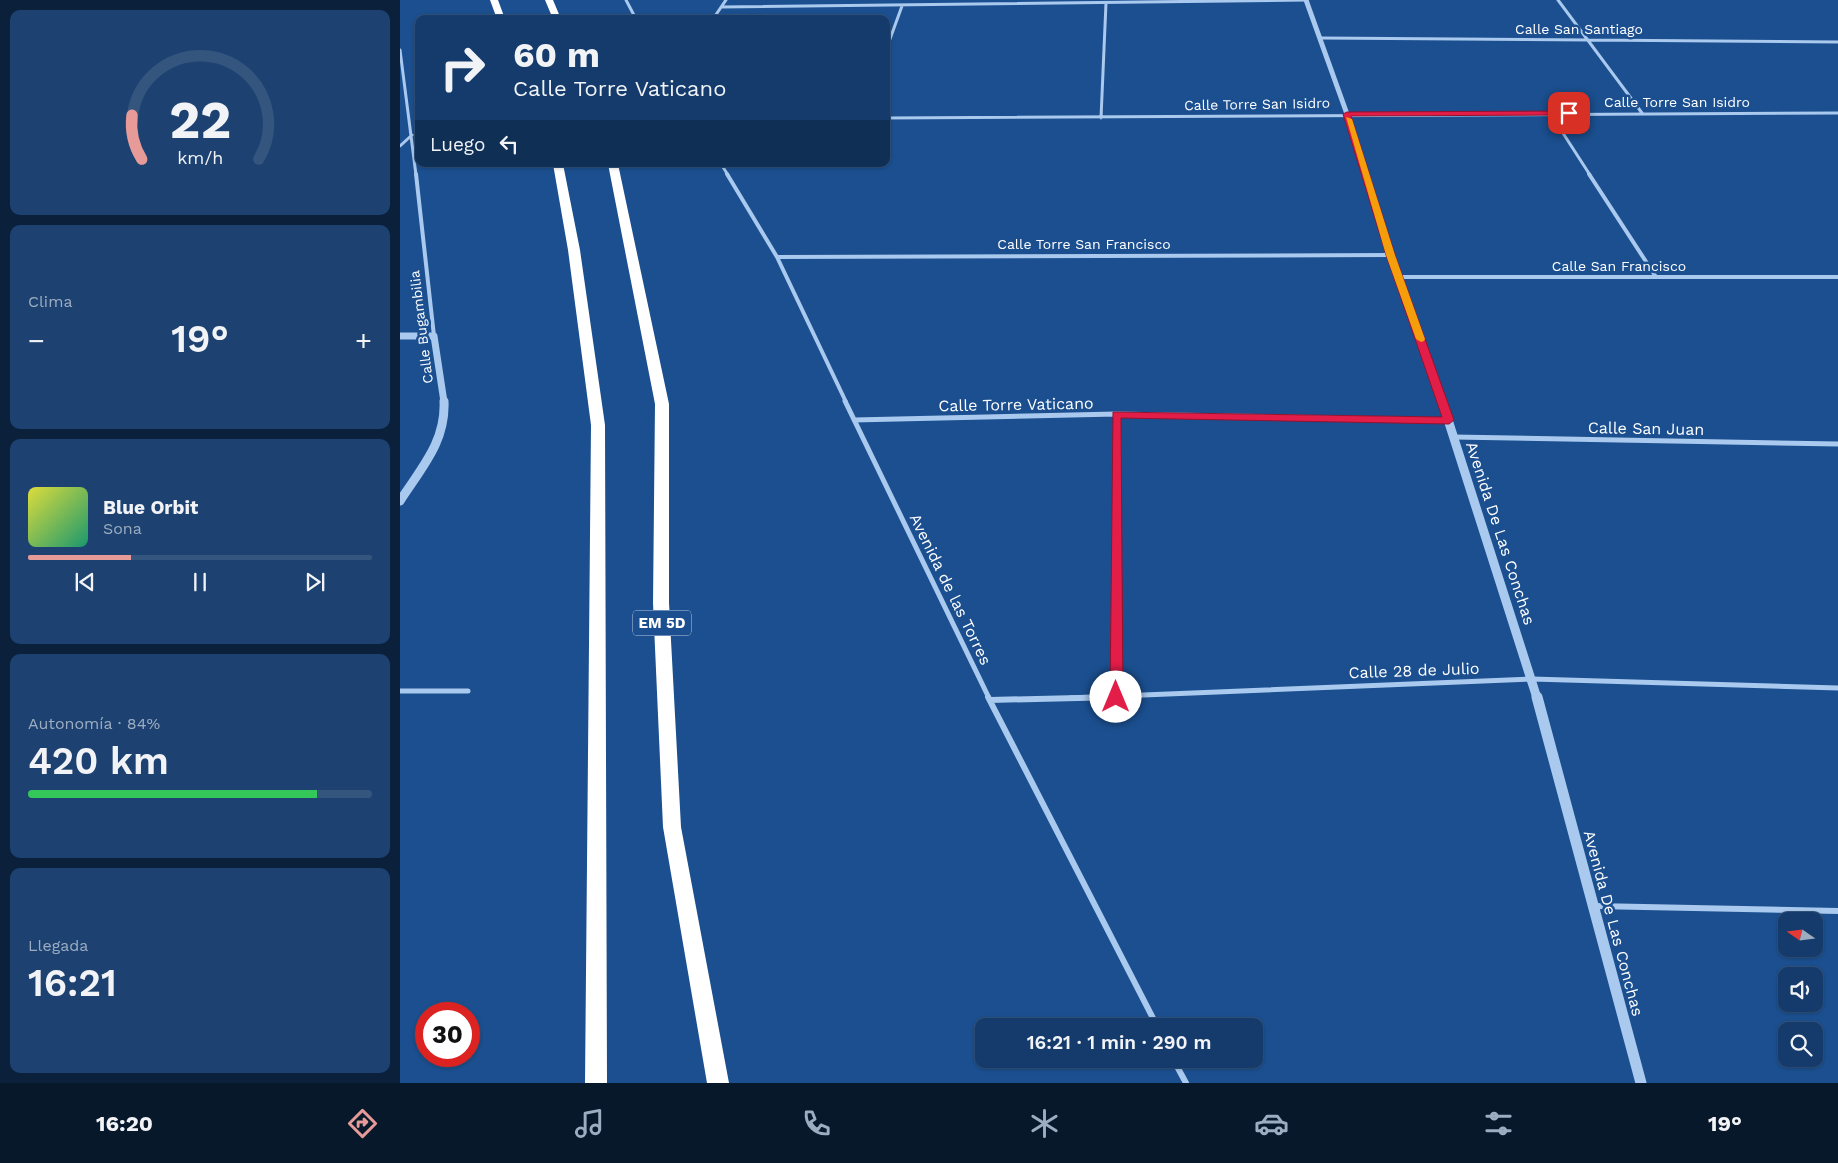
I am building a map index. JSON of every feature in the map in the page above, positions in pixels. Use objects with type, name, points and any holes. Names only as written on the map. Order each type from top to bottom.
[{"type":"highway","points":[[494,0],[500,15]]},
{"type":"highway","points":[[549,0],[555,15]]},
{"type":"highway","points":[[559,167],[574,250],[598,425],[596,1083]]},
{"type":"highway","name":"EM 5D","points":[[615,167],[662,404],[661,603],[672,827],[718,1083]]},
{"type":"street","points":[[626,0],[634,15]]},
{"type":"street","points":[[716,15],[726,0]]},
{"type":"street","points":[[1035,5],[1036,0]]},
{"type":"street","points":[[721,7],[1035,5],[1306,0]]},
{"type":"street","name":"Avenida De Las Conchas","points":[[1306,0],[1347,114],[1390,255],[1449,420],[1532,679],[1641,1083]]},
{"type":"street","points":[[1558,0],[1642,113]]},
{"type":"street","points":[[1100,118],[1106,3]]},
{"type":"street","points":[[890,39],[902,6]]},
{"type":"street","name":"Calle San Santiago","points":[[1320,38],[1838,42]]},
{"type":"street","name":"Calle Bugambilia","points":[[400,50],[415,162]]},
{"type":"street","points":[[1550,113],[1656,277]]},
{"type":"street","name":"Calle Torre San Isidro","points":[[890,118],[1100,118],[1347,114],[1838,113]]},
{"type":"street","points":[[400,146],[412,134]]},
{"type":"street","name":"Calle Bugambilia","points":[[400,501],[430,455],[442,430],[444,411],[416,167]]},
{"type":"street","name":"Avenida de las Torres","points":[[723,167],[777,257],[990,700],[1153,1018]]},
{"type":"street","name":"Calle Torre San Francisco","points":[[777,257],[1390,255]]},
{"type":"street","name":"Calle San Francisco","points":[[1399,277],[1838,277]]},
{"type":"street","points":[[400,336],[434,336]]},
{"type":"street","points":[[1116,414],[1116,697]]},
{"type":"street","name":"Calle Torre Vaticano","points":[[854,420],[1116,414],[1449,420]]},
{"type":"street","name":"Calle San Juan","points":[[1454,437],[1838,444]]},
{"type":"street","name":"Calle 28 de Julio","points":[[990,700],[1116,697],[1532,679],[1838,688]]},
{"type":"street","points":[[400,691],[468,691]]},
{"type":"street","points":[[1594,906],[1838,911]]},
{"type":"street","points":[[1178,1068],[1186,1083]]},
{"type":"slow traffic","points":[[1348,119],[1390,255],[1421,339]]},
{"type":"route","points":[[1116,697],[1116,414],[1449,420],[1390,255],[1347,114],[1569,113]]}]
